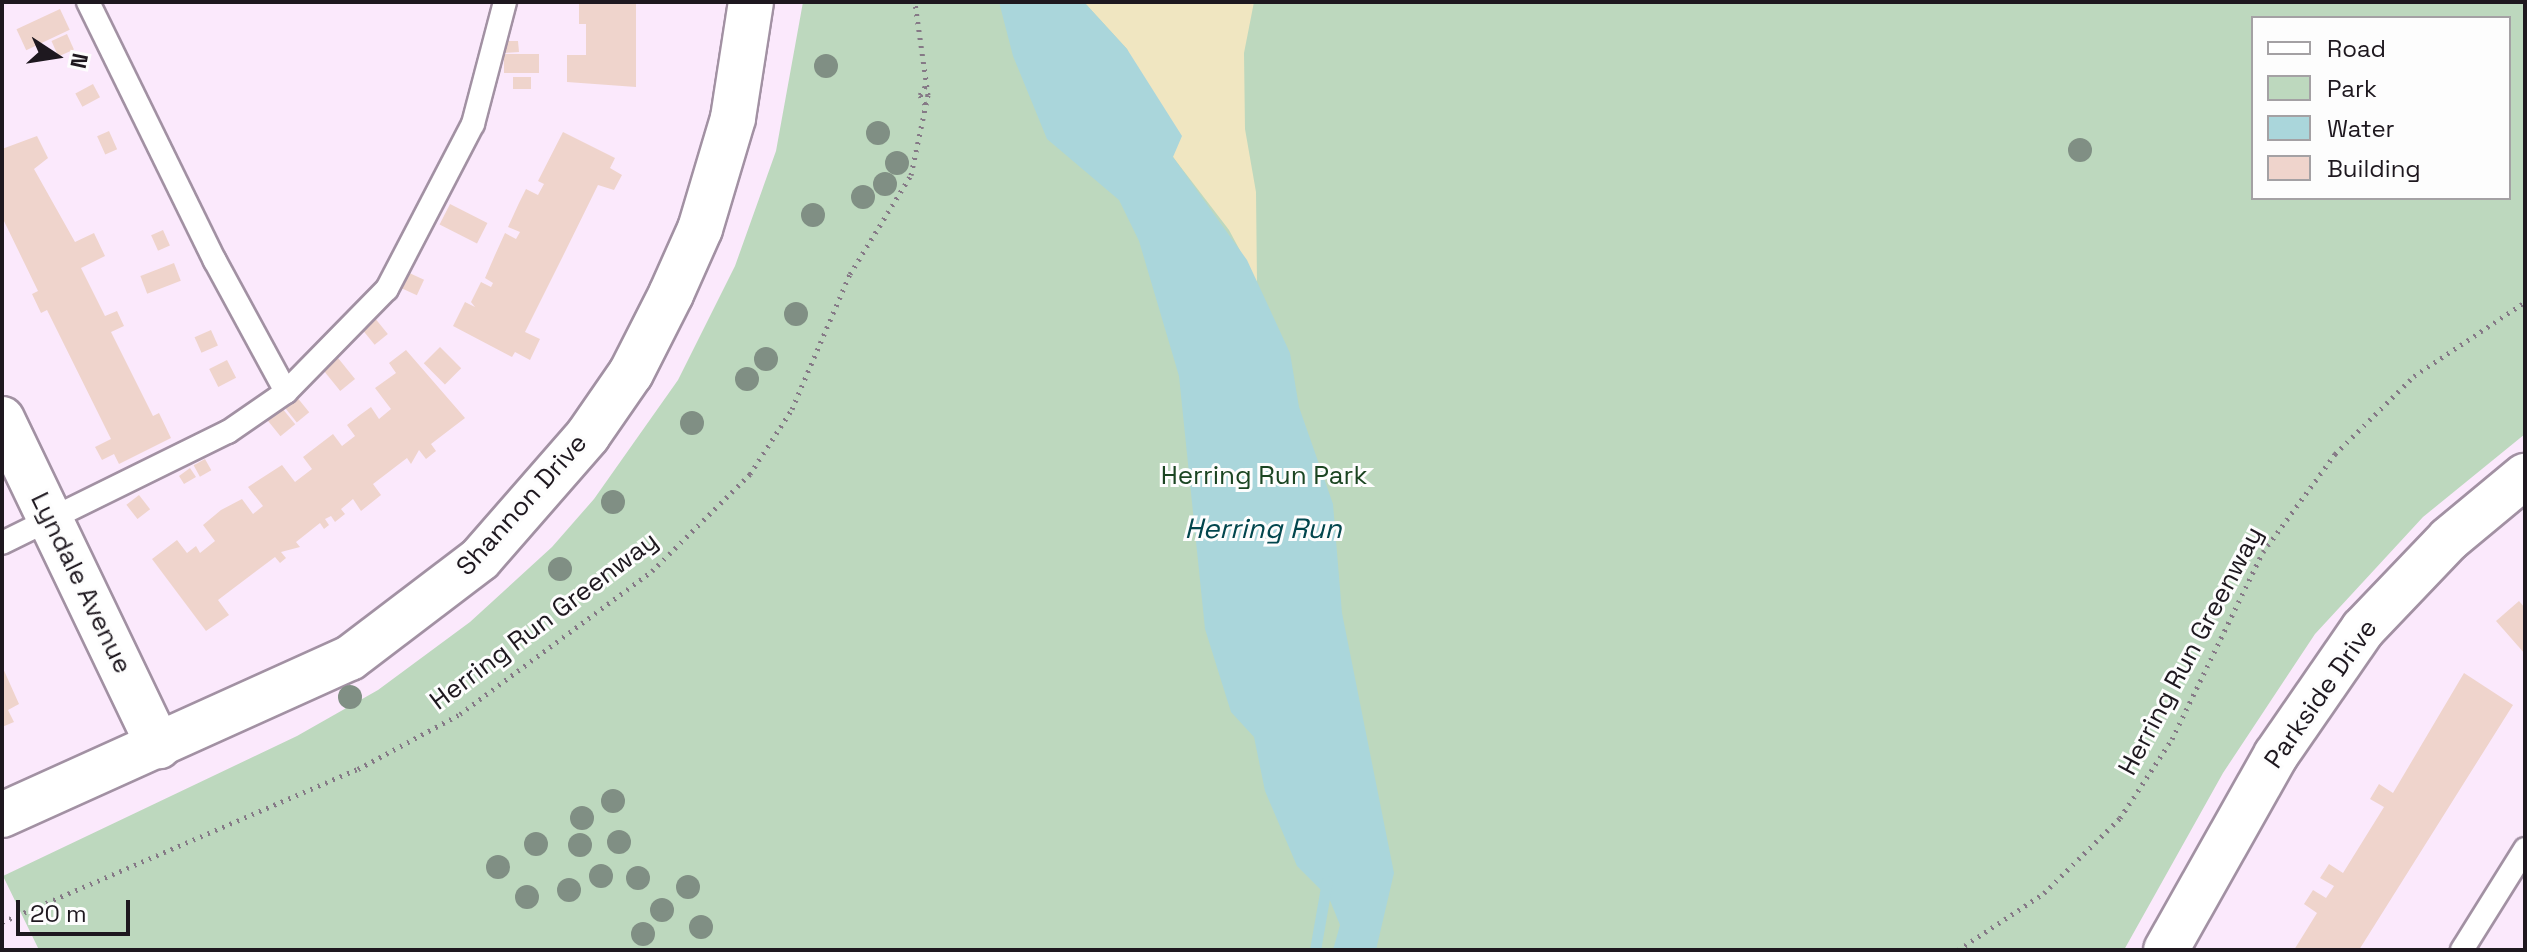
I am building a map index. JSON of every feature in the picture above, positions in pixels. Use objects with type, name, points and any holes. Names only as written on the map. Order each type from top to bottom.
[{"type":"street","name":"Shannon Drive","points":[[2,815],[350,658],[393,629],[480,559],[588,435],[631,373],[700,229],[733,118],[751,2]]},
{"type":"street","name":"Lyndale Avenue","points":[[2,419],[159,746]]},
{"type":"street","name":"Parkside Drive","points":[[2166,950],[2276,755],[2363,629],[2449,539],[2525,476]]},
{"type":"lane","points":[[88,2],[215,261],[286,392]]},
{"type":"lane","points":[[2,543],[51,522],[228,432],[286,392],[387,289],[473,124],[505,2]]},
{"type":"lane","points":[[2462,950],[2525,849]]},
{"type":"path","name":"Herring Run Greenway","points":[[2,922],[358,769],[460,714],[652,571],[750,474],[792,409],[850,274],[911,175],[926,104],[927,84],[915,2]]},
{"type":"path","name":"Herring Run Greenway","points":[[1958,950],[2044,893],[2120,818],[2172,739],[2263,552],[2335,454],[2414,376],[2525,302]]},
{"type":"green space","name":"Herring Run Park","points":[[803,2],[2525,2],[2525,434],[2423,517],[2315,634],[2223,773],[2124,950],[39,950],[3,876],[297,736],[378,690],[470,622],[552,547],[594,499],[678,380],[735,266],[776,151]]},
{"type":"sand","points":[[1084,2],[1254,2],[1244,53],[1245,129],[1256,192],[1257,282],[1229,230],[1173,157],[1127,49]]},
{"type":"water","name":"Herring Run","points":[[999,2],[1084,2],[1127,49],[1182,136],[1173,157],[1247,260],[1290,353],[1299,407],[1333,504],[1342,613],[1394,873],[1376,950],[1333,950],[1340,925],[1329,898],[1297,866],[1265,791],[1254,737],[1231,712],[1205,629],[1179,376],[1139,241],[1119,200],[1047,139],[1013,56]]},
{"type":"building","points":[[579,2],[636,2],[636,87],[567,82],[567,55],[586,55],[586,24],[579,24]]},
{"type":"building","points":[[60,9],[70,30],[26,50],[16,29]]},
{"type":"building","points":[[67,34],[74,50],[58,56],[51,41]]},
{"type":"building","points":[[504,41],[518,41],[519,52],[504,53]]},
{"type":"building","points":[[504,54],[539,54],[539,73],[504,73]]},
{"type":"building","points":[[513,77],[531,77],[531,89],[513,89]]},
{"type":"building","points":[[93,84],[100,97],[82,107],[75,93]]},
{"type":"building","points":[[109,131],[117,149],[105,155],[97,136]]},
{"type":"building","points":[[563,132],[615,158],[610,168],[622,175],[614,190],[598,185],[525,332],[540,339],[530,360],[515,352],[512,357],[453,326],[465,302],[475,307],[471,302],[481,282],[491,287],[493,283],[485,278],[505,233],[516,239],[520,232],[508,227],[526,189],[538,195],[544,184],[538,181]]},
{"type":"building","points":[[37,136],[48,158],[34,169],[75,242],[94,233],[105,256],[81,268],[105,316],[117,311],[124,326],[111,332],[153,416],[159,413],[171,438],[119,464],[114,454],[102,460],[95,447],[111,439],[47,310],[41,313],[32,294],[38,291],[2,217],[2,149]]},
{"type":"building","points":[[450,204],[487,223],[477,244],[440,224]]},
{"type":"building","points":[[163,230],[170,246],[158,251],[151,235]]},
{"type":"building","points":[[174,263],[181,281],[147,294],[140,276]]},
{"type":"building","points":[[405,271],[424,280],[417,295],[398,286]]},
{"type":"building","points":[[374,317],[388,334],[375,345],[361,328]]},
{"type":"building","points":[[211,330],[218,346],[201,353],[195,337]]},
{"type":"building","points":[[440,347],[461,368],[445,384],[424,363]]},
{"type":"building","points":[[406,350],[465,418],[431,444],[436,451],[426,459],[419,450],[411,464],[407,458],[373,484],[381,495],[361,511],[353,499],[341,509],[345,514],[335,522],[331,516],[325,519],[329,525],[324,529],[320,523],[296,542],[300,547],[281,552],[286,558],[280,563],[275,557],[218,600],[229,615],[206,631],[152,559],[177,540],[187,553],[196,546],[200,553],[215,541],[203,525],[221,510],[242,499],[253,514],[263,506],[248,487],[282,465],[295,482],[312,469],[303,457],[333,434],[342,446],[355,436],[347,425],[360,415],[371,407],[379,419],[391,409],[375,388],[396,373],[389,363]]},
{"type":"building","points":[[338,358],[355,379],[340,391],[323,370]]},
{"type":"building","points":[[227,360],[236,378],[218,387],[209,369]]},
{"type":"building","points":[[296,396],[309,412],[297,422],[284,406]]},
{"type":"building","points":[[282,408],[295,424],[280,436],[267,420]]},
{"type":"building","points":[[205,459],[211,470],[200,477],[194,465]]},
{"type":"building","points":[[190,468],[196,477],[184,484],[179,476]]},
{"type":"building","points":[[139,495],[150,509],[137,519],[126,505]]},
{"type":"building","points":[[2519,601],[2525,608],[2525,654],[2496,621]]},
{"type":"building","points":[[2,666],[19,704],[8,710],[14,722],[2,727]]},
{"type":"building","points":[[2464,673],[2513,705],[2359,950],[2294,950],[2317,913],[2304,904],[2313,890],[2326,898],[2334,886],[2320,878],[2329,864],[2343,873],[2384,807],[2370,799],[2379,784],[2393,793]]},
{"type":"waterway","name":"Herring Run","points":[[1315,950],[1327,881]]}]
